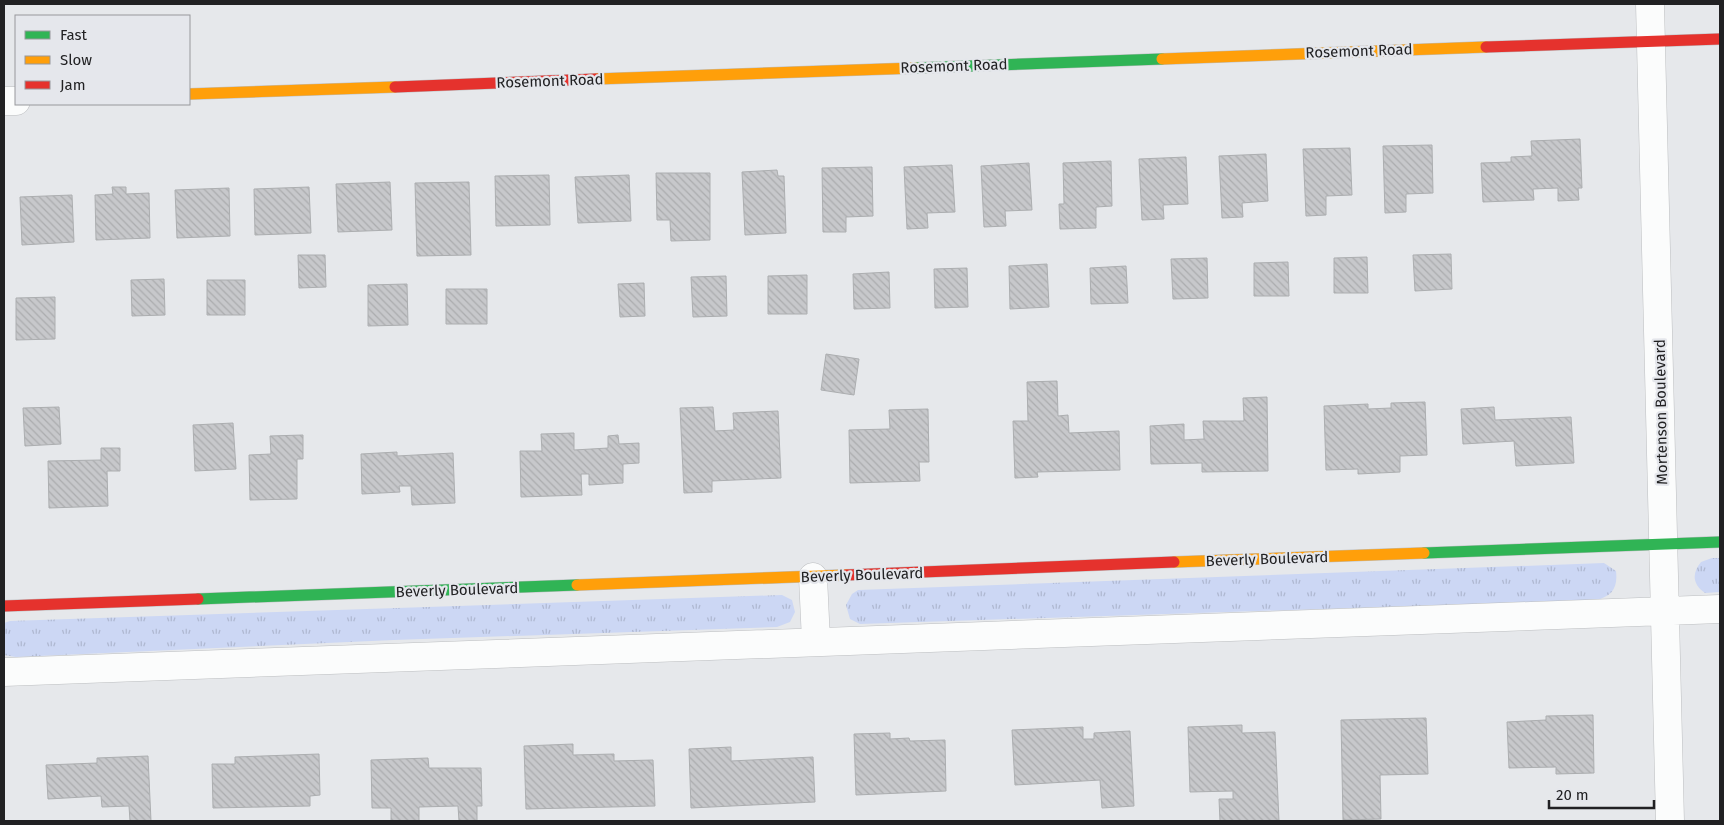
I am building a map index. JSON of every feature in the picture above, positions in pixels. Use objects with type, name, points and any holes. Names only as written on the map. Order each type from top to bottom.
[{"type":"street","name":"Mortenson Boulevard","points":[[1650,4],[1670,821]]},
{"type":"street","name":"Rosemont Road","points":[[190,94],[1720,39]]},
{"type":"street","name":"Beverly Boulevard","points":[[4,606],[1720,542]]},
{"type":"street","points":[[814,577],[816,642]]},
{"type":"street","points":[[4,672],[1720,609]]},
{"type":"green space","points":[[1712,558],[1720,558],[1720,592],[1705,593],[1698,586],[1695,574],[1701,562]]},
{"type":"green space","points":[[1604,563],[1616,571],[1615,587],[1610,594],[1596,600],[860,624],[850,619],[846,605],[852,594],[858,590]]},
{"type":"green space","points":[[782,595],[792,600],[795,612],[790,622],[777,627],[394,640],[16,657],[4,655],[4,623],[10,621]]},
{"type":"building","points":[[1580,139],[1582,188],[1578,188],[1579,200],[1558,201],[1558,188],[1533,189],[1534,200],[1483,202],[1481,163],[1511,162],[1511,157],[1532,156],[1531,141]]},
{"type":"building","points":[[1432,145],[1433,193],[1406,194],[1406,212],[1385,213],[1383,146]]},
{"type":"building","points":[[1350,148],[1352,195],[1326,196],[1326,215],[1306,216],[1303,149]]},
{"type":"building","points":[[1266,154],[1268,201],[1242,203],[1243,217],[1222,218],[1219,156]]},
{"type":"building","points":[[1186,157],[1188,204],[1163,205],[1164,219],[1142,220],[1139,159]]},
{"type":"building","points":[[1111,161],[1112,206],[1096,207],[1096,228],[1060,229],[1059,204],[1064,204],[1063,163]]},
{"type":"building","points":[[1029,163],[1032,210],[1005,211],[1006,226],[984,227],[981,166]]},
{"type":"building","points":[[952,165],[955,212],[927,213],[928,228],[907,229],[904,167]]},
{"type":"building","points":[[872,167],[873,216],[846,217],[846,232],[823,232],[822,168]]},
{"type":"building","points":[[777,170],[778,176],[784,176],[786,233],[745,235],[742,172]]},
{"type":"building","points":[[656,173],[710,173],[710,240],[671,241],[670,220],[657,220]]},
{"type":"building","points":[[549,175],[550,225],[496,226],[495,176]]},
{"type":"building","points":[[629,175],[631,221],[578,223],[575,177]]},
{"type":"building","points":[[390,182],[392,230],[338,232],[336,184]]},
{"type":"building","points":[[469,182],[471,255],[417,256],[415,183]]},
{"type":"building","points":[[112,187],[126,187],[126,194],[149,193],[150,238],[96,240],[95,195],[113,194]]},
{"type":"building","points":[[309,187],[311,233],[255,235],[254,189]]},
{"type":"building","points":[[229,188],[230,236],[177,238],[175,190]]},
{"type":"building","points":[[72,195],[74,242],[22,245],[20,197]]},
{"type":"building","points":[[1451,254],[1452,289],[1415,291],[1413,255]]},
{"type":"building","points":[[298,255],[325,255],[326,287],[299,288]]},
{"type":"building","points":[[1367,257],[1368,293],[1334,293],[1334,258]]},
{"type":"building","points":[[1207,258],[1208,298],[1173,299],[1171,259]]},
{"type":"building","points":[[1288,262],[1289,296],[1254,296],[1254,263]]},
{"type":"building","points":[[1047,264],[1049,307],[1010,309],[1009,266]]},
{"type":"building","points":[[1126,266],[1128,303],[1091,304],[1090,268]]},
{"type":"building","points":[[967,268],[968,307],[935,308],[934,269]]},
{"type":"building","points":[[889,272],[890,308],[854,309],[853,274]]},
{"type":"building","points":[[807,275],[807,314],[768,314],[768,276]]},
{"type":"building","points":[[726,276],[727,316],[693,317],[691,277]]},
{"type":"building","points":[[164,279],[165,315],[132,316],[131,280]]},
{"type":"building","points":[[207,280],[245,280],[245,315],[207,315]]},
{"type":"building","points":[[644,283],[645,316],[620,317],[618,284]]},
{"type":"building","points":[[407,284],[408,325],[368,326],[368,285]]},
{"type":"building","points":[[446,289],[487,289],[487,324],[446,324]]},
{"type":"building","points":[[55,297],[55,339],[16,340],[16,298]]},
{"type":"building","points":[[826,354],[859,359],[854,395],[821,390]]},
{"type":"building","points":[[1057,381],[1058,416],[1068,415],[1069,433],[1119,431],[1120,470],[1037,472],[1038,477],[1015,478],[1013,421],[1028,421],[1027,382]]},
{"type":"building","points":[[1267,397],[1268,471],[1202,472],[1202,463],[1151,464],[1150,426],[1184,424],[1184,440],[1204,439],[1203,421],[1244,421],[1243,398]]},
{"type":"building","points":[[1425,402],[1427,455],[1400,456],[1400,472],[1358,474],[1358,469],[1326,470],[1324,406],[1368,404],[1368,409],[1391,408],[1391,403]]},
{"type":"building","points":[[59,407],[61,444],[25,446],[23,408]]},
{"type":"building","points":[[713,407],[715,431],[734,430],[733,413],[778,411],[781,478],[712,481],[712,492],[684,493],[680,408]]},
{"type":"building","points":[[1494,407],[1495,420],[1571,417],[1574,463],[1516,466],[1514,441],[1463,444],[1461,409]]},
{"type":"building","points":[[928,409],[929,462],[919,462],[920,481],[850,483],[849,430],[890,429],[889,410]]},
{"type":"building","points":[[233,423],[236,469],[195,471],[193,425]]},
{"type":"building","points":[[574,433],[574,450],[608,448],[608,436],[618,435],[619,444],[639,443],[639,463],[623,464],[623,483],[589,485],[589,474],[581,474],[582,495],[521,497],[520,451],[542,451],[541,434]]},
{"type":"building","points":[[303,435],[303,459],[297,459],[297,499],[250,500],[249,455],[271,454],[270,436]]},
{"type":"building","points":[[101,448],[120,448],[120,471],[107,471],[108,506],[49,508],[48,461],[101,460]]},
{"type":"building","points":[[397,452],[397,456],[453,453],[455,503],[412,505],[411,486],[399,486],[400,492],[362,494],[361,454]]},
{"type":"building","points":[[1593,715],[1594,773],[1556,774],[1556,767],[1509,768],[1507,722],[1546,720],[1546,716]]},
{"type":"building","points":[[1426,718],[1428,774],[1380,775],[1381,819],[1343,820],[1341,720]]},
{"type":"building","points":[[1242,725],[1242,733],[1275,732],[1279,821],[1220,821],[1219,799],[1233,799],[1233,791],[1190,792],[1188,727]]},
{"type":"building","points":[[1083,727],[1083,739],[1094,739],[1094,733],[1130,731],[1134,806],[1102,808],[1100,780],[1015,785],[1012,730]]},
{"type":"building","points":[[890,733],[890,739],[909,738],[910,741],[945,740],[946,791],[856,795],[854,734]]},
{"type":"building","points":[[573,744],[573,755],[614,754],[614,761],[653,760],[655,806],[526,809],[524,746]]},
{"type":"building","points":[[731,747],[731,761],[813,757],[815,802],[691,808],[689,749]]},
{"type":"building","points":[[319,754],[320,795],[310,796],[310,806],[213,808],[212,764],[235,764],[235,757]]},
{"type":"building","points":[[148,756],[151,821],[130,821],[129,806],[102,807],[101,796],[48,799],[46,765],[97,763],[97,758]]},
{"type":"building","points":[[428,758],[429,768],[481,768],[482,806],[477,806],[477,821],[459,821],[458,806],[419,807],[419,821],[391,821],[391,808],[372,808],[371,760]]},
{"type":"traffic: fast","points":[[915,68],[1162,59]]},
{"type":"traffic: fast","points":[[1424,553],[1720,542]]},
{"type":"traffic: fast","points":[[198,599],[577,585]]},
{"type":"traffic: slow","points":[[1162,59],[1486,47]]},
{"type":"traffic: slow","points":[[596,79],[915,68]]},
{"type":"traffic: slow","points":[[190,94],[395,87]]},
{"type":"traffic: slow","points":[[1174,562],[1424,553]]},
{"type":"traffic: slow","points":[[577,585],[846,575]]},
{"type":"traffic: jam","points":[[1486,47],[1720,39]]},
{"type":"traffic: jam","points":[[395,87],[596,79]]},
{"type":"traffic: jam","points":[[846,575],[1174,562]]},
{"type":"traffic: jam","points":[[4,606],[198,599]]}]
